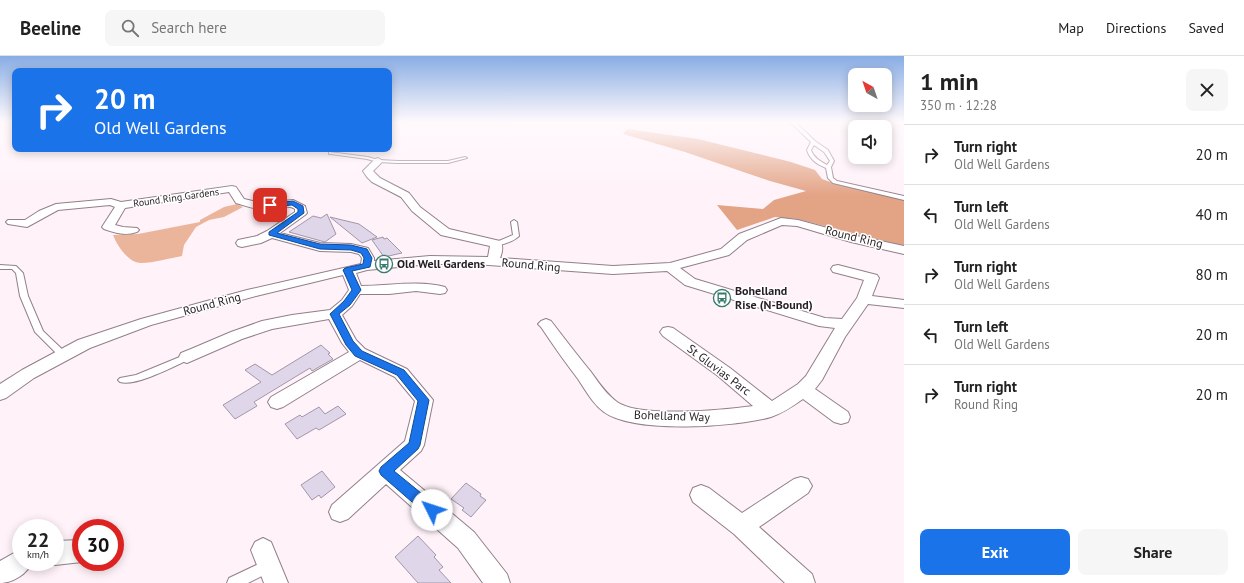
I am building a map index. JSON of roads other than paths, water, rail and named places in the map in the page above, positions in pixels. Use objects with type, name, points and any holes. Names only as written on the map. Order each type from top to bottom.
[{"type":"street","points":[[378,161],[368,171],[370,175],[384,185],[405,195],[416,209],[445,232],[496,244],[496,253],[492,262]]},
{"type":"street","name":"Round Ring Gardens","points":[[12,222],[27,224],[42,213],[56,207],[111,202],[121,205],[237,188],[240,201],[261,206],[293,203],[301,208],[301,213],[272,234],[260,239],[242,243]]},
{"type":"street","name":"Round Ring Gardens","points":[[121,205],[108,227],[123,231],[133,230]]},
{"type":"street","name":"Round Ring","points":[[0,393],[28,374],[84,344],[146,322],[252,293],[367,266],[430,260],[474,260],[613,270],[670,267],[725,252],[743,237],[781,220],[904,250]]},
{"type":"street","points":[[272,234],[320,247],[337,246],[364,251],[368,258],[367,266]]},
{"type":"street","points":[[670,267],[690,282],[824,323],[845,324]]},
{"type":"street","name":"Bohelland Way","points":[[546,324],[604,402],[615,410],[628,414],[652,417],[704,419],[770,410],[803,390],[815,378],[845,324],[864,299],[872,278],[838,269]]},
{"type":"street","points":[[348,270],[356,290]]},
{"type":"street","points":[[356,290],[390,290],[416,287],[440,290]]},
{"type":"street","points":[[186,357],[228,338],[267,325],[297,318],[334,314],[347,303],[356,290]]},
{"type":"street","points":[[864,299],[904,304]]},
{"type":"street","points":[[334,314],[350,343],[359,353],[401,373],[424,400],[414,445],[340,512]]},
{"type":"street","name":"St Gluvias Parc","points":[[668,332],[724,372],[770,410]]},
{"type":"street","points":[[277,402],[359,353]]},
{"type":"street","points":[[803,390],[841,417]]},
{"type":"street","points":[[386,471],[466,540],[498,583]]},
{"type":"street","points":[[742,526],[801,486]]},
{"type":"street","points":[[702,495],[742,526],[803,583]]},
{"type":"street","points":[[0,575],[12,567]]},
{"type":"lane","points":[[811,147],[809,150],[811,156],[819,163],[828,166]]},
{"type":"lane","points":[[820,147],[826,151],[832,161],[828,166]]},
{"type":"lane","points":[[331,153],[368,158],[378,161],[432,163],[448,162],[465,158]]},
{"type":"lane","points":[[828,166],[831,178],[835,182],[904,198]]},
{"type":"lane","points":[[496,244],[516,236],[514,222]]},
{"type":"lane","points":[[0,267],[14,267],[19,273],[24,296],[39,332],[63,355]]},
{"type":"lane","points":[[124,380],[137,378],[186,357]]},
{"type":"lane","points":[[234,583],[269,566]]},
{"type":"place","name":"Old Well Gardens","points":[[384,264]]},
{"type":"place","name":"Bohelland Rise (N-Bound)","points":[[722,298]]}]
